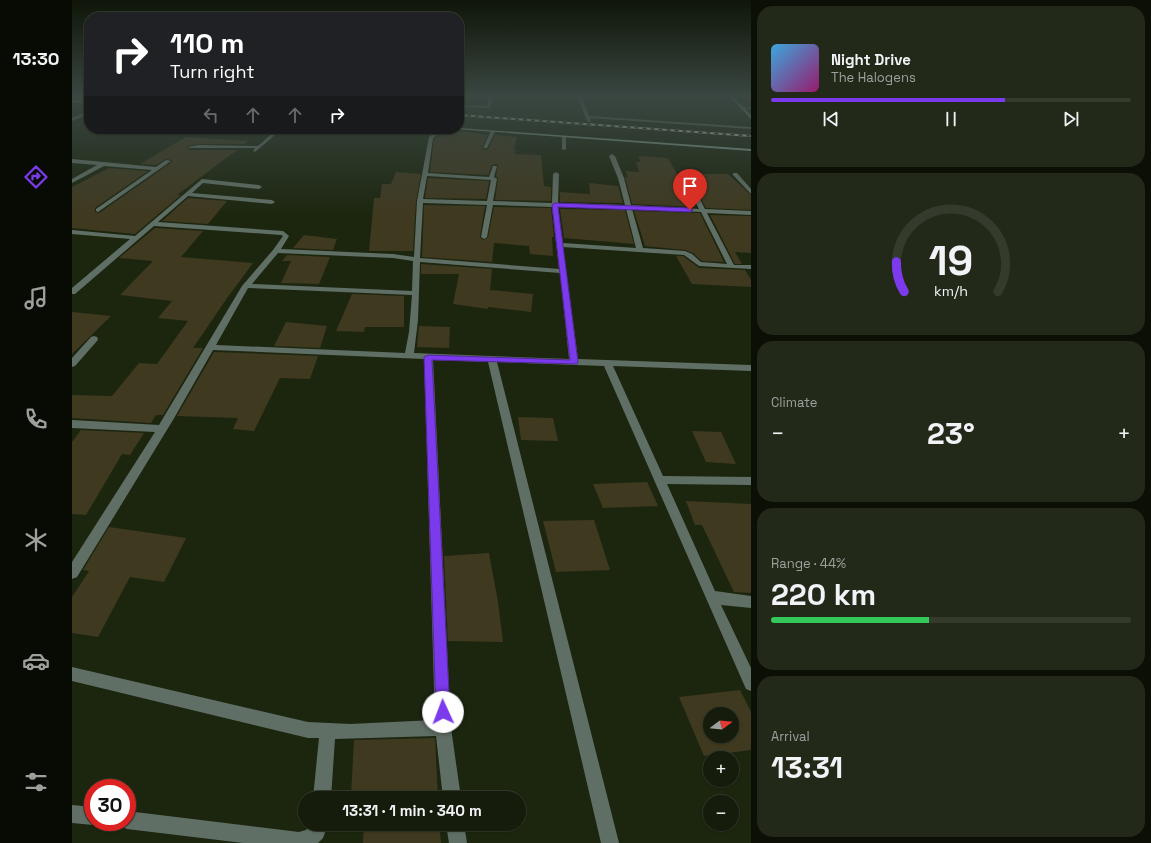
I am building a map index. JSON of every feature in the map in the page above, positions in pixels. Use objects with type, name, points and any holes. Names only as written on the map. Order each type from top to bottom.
[{"type":"street","points":[[252,153],[273,135]]},
{"type":"street","points":[[409,356],[414,335],[420,201],[431,137],[433,135]]},
{"type":"street","points":[[485,148],[491,135]]},
{"type":"street","points":[[540,135],[751,150]]},
{"type":"street","points":[[564,137],[564,149]]},
{"type":"street","points":[[190,147],[259,147]]},
{"type":"street","points":[[612,156],[629,207],[640,249]]},
{"type":"street","points":[[72,161],[157,169]]},
{"type":"street","points":[[98,210],[168,161]]},
{"type":"street","points":[[72,181],[103,164]]},
{"type":"street","points":[[491,178],[495,167]]},
{"type":"street","points":[[424,174],[491,178],[495,180],[484,237]]},
{"type":"street","points":[[556,174],[555,205],[574,362]]},
{"type":"street","points":[[734,174],[751,192]]},
{"type":"street","points":[[685,176],[732,267]]},
{"type":"street","points":[[72,292],[202,181],[259,187]]},
{"type":"street","points":[[187,194],[272,202]]},
{"type":"street","points":[[420,201],[629,207],[751,213]]},
{"type":"street","points":[[72,573],[162,429],[246,286],[276,251],[286,236],[285,234],[153,224]]},
{"type":"street","points":[[72,232],[136,238]]},
{"type":"street","points":[[559,245],[685,253],[690,255],[694,261],[699,264],[751,268]]},
{"type":"street","points":[[276,251],[393,256],[417,260],[562,271]]},
{"type":"street","points":[[246,286],[416,293]]},
{"type":"street","points":[[72,364],[94,338]]},
{"type":"street","points":[[209,347],[492,360],[750,369]]},
{"type":"street","points":[[428,357],[444,728],[451,791]]},
{"type":"street","points":[[492,360],[610,843]]},
{"type":"street","points":[[608,364],[711,597],[746,664],[751,684]]},
{"type":"street","points":[[72,424],[162,429]]},
{"type":"street","points":[[660,480],[751,481]]},
{"type":"street","points":[[711,597],[751,602]]},
{"type":"street","points":[[72,674],[308,730],[328,732],[444,728]]},
{"type":"street","points":[[323,791],[328,732]]},
{"type":"street","points":[[72,814],[84,815]]},
{"type":"street","points":[[136,821],[299,841],[310,840],[316,831]]},
{"type":"street","points":[[456,831],[458,843]]},
{"type":"building","points":[[438,135],[488,135],[482,147],[483,150],[488,149],[495,135],[517,137],[514,150],[516,150],[515,154],[541,155],[544,186],[551,187],[551,201],[495,200],[498,179],[496,176],[497,164],[492,165],[488,175],[430,172],[434,139]]},
{"type":"building","points":[[186,137],[249,141],[244,144],[199,144],[187,146],[190,150],[237,150],[177,195],[181,195],[135,234],[72,228],[72,187],[109,168],[148,171],[95,208],[95,212],[99,213],[172,162],[172,160],[166,159],[156,165],[140,164]]},
{"type":"building","points":[[638,156],[668,158],[677,174],[682,174],[681,177],[696,207],[632,204],[625,177],[628,177],[625,171],[639,172],[636,162],[641,162]]},
{"type":"building","points":[[396,172],[421,174],[416,201],[413,251],[369,251],[374,198],[380,198],[382,184],[391,184]]},
{"type":"building","points":[[688,174],[728,174],[751,195],[751,210],[706,208]]},
{"type":"building","points":[[428,178],[489,181],[486,199],[425,198]]},
{"type":"building","points":[[589,183],[618,186],[623,203],[560,202],[560,192],[590,194]]},
{"type":"building","points":[[188,198],[227,201],[208,224],[162,221]]},
{"type":"building","points":[[424,205],[485,206],[480,237],[483,240],[488,237],[494,207],[551,208],[554,237],[552,237],[553,256],[530,254],[529,246],[494,243],[492,262],[422,257]]},
{"type":"building","points":[[560,209],[625,210],[634,244],[564,238]]},
{"type":"building","points":[[634,211],[700,213],[724,262],[702,261],[693,253],[685,250],[645,246]]},
{"type":"building","points":[[710,215],[751,216],[751,253],[735,252],[742,264],[735,264]]},
{"type":"building","points":[[155,228],[203,231],[181,257],[253,263],[193,348],[203,348],[163,415],[156,415],[151,423],[72,418],[72,395],[112,396],[139,363],[157,364],[188,321],[158,318],[172,301],[120,295],[153,261],[119,258]]},
{"type":"building","points":[[304,235],[337,239],[333,250],[293,248]]},
{"type":"building","points":[[287,255],[330,257],[319,284],[281,283],[291,261],[282,261]]},
{"type":"building","points":[[676,256],[683,256],[699,268],[745,270],[751,280],[751,287],[692,284]]},
{"type":"building","points":[[421,264],[492,269],[490,290],[533,294],[531,312],[488,307],[488,309],[453,304],[459,274],[421,274]]},
{"type":"building","points":[[352,294],[404,296],[404,327],[365,327],[364,332],[336,331]]},
{"type":"building","points":[[72,312],[111,316],[72,354]]},
{"type":"building","points":[[286,322],[327,326],[320,348],[274,346]]},
{"type":"building","points":[[419,326],[450,327],[449,348],[417,347]]},
{"type":"building","points":[[214,352],[318,356],[310,379],[280,378],[254,431],[233,429],[238,418],[177,416]]},
{"type":"building","points":[[518,417],[553,418],[558,441],[521,440]]},
{"type":"building","points":[[81,430],[144,433],[130,455],[122,454],[86,515],[72,514],[72,442]]},
{"type":"building","points":[[692,431],[721,432],[736,464],[706,462]]},
{"type":"building","points":[[647,482],[658,506],[603,508],[593,484]]},
{"type":"building","points":[[686,501],[751,504],[751,593],[734,592],[702,525],[695,525]]},
{"type":"building","points":[[594,520],[610,570],[556,572],[543,521]]},
{"type":"building","points":[[109,527],[186,538],[164,582],[130,577],[98,637],[72,633],[72,597],[89,571],[83,570]]},
{"type":"building","points":[[489,553],[498,602],[503,642],[448,641],[444,556]]},
{"type":"building","points":[[740,690],[751,712],[751,750],[739,752],[703,751],[703,754],[679,697]]},
{"type":"building","points":[[435,738],[438,791],[351,791],[354,740]]},
{"type":"building","points":[[364,831],[440,831],[441,843],[363,843]]},
{"type":"railway","points":[[742,135],[751,136]]},
{"type":"route","points":[[443,712],[428,357],[574,362],[555,205],[690,210]]}]
